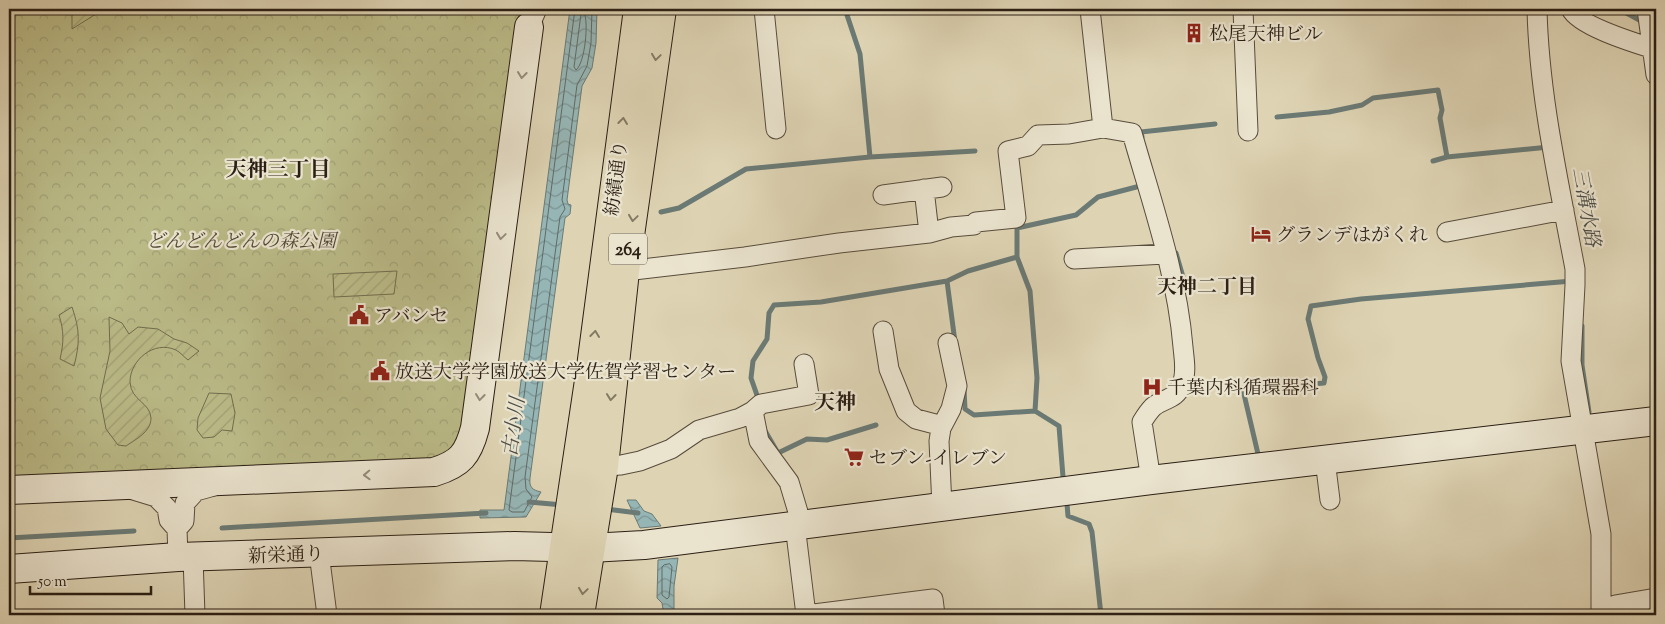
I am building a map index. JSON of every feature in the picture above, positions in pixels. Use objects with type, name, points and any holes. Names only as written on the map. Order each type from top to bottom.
[{"type":"highway","name":"紡績通り","points":[[593,480],[638,9]]},
{"type":"highway","name":"紡績通り","points":[[554,615],[579,539],[593,480],[625,272],[662,9]]},
{"type":"highway","name":"紡績通り","points":[[579,539],[580,615]]},
{"type":"street","points":[[764,9],[776,129]]},
{"type":"street","points":[[1090,9],[1104,128]]},
{"type":"street","points":[[1243,9],[1248,131]]},
{"type":"street","points":[[1537,9],[1538,44],[1575,281],[1571,361],[1601,534],[1608,610],[1656,598]]},
{"type":"street","points":[[1572,9],[1574,14],[1615,36],[1650,27],[1656,75]]},
{"type":"street","points":[[9,490],[434,472],[460,460],[468,451],[476,428],[531,15]]},
{"type":"street","points":[[625,272],[839,243],[929,234],[951,227],[974,225],[976,222],[1016,218],[1008,151],[1028,146],[1038,135],[1069,134],[1104,128],[1132,133],[1176,297],[1185,372],[1179,392],[1168,400],[1153,406],[1142,422],[1150,480]]},
{"type":"street","points":[[883,195],[933,188],[929,234]]},
{"type":"street","points":[[1447,232],[1564,210]]},
{"type":"street","points":[[1074,259],[1166,254]]},
{"type":"street","points":[[883,332],[889,369],[906,411],[916,419],[942,428]]},
{"type":"street","points":[[942,506],[939,441],[957,386],[948,343]]},
{"type":"street","points":[[593,480],[621,465],[671,449],[699,430],[740,418],[757,407],[809,395],[804,364]]},
{"type":"street","points":[[757,407],[759,441],[789,482],[798,512],[797,525],[806,615],[933,599],[936,615]]},
{"type":"street","name":"新栄通り","points":[[9,569],[185,557],[514,546],[579,539],[644,545],[1150,480],[1656,422]]},
{"type":"street","points":[[1325,460],[1330,500]]},
{"type":"street","points":[[177,529],[184,522],[185,503],[196,491],[242,480]]},
{"type":"street","points":[[102,486],[140,491],[156,497],[167,508],[169,520],[177,529],[185,557],[195,615]]},
{"type":"street","points":[[319,553],[327,615]]},
{"type":"green space","name":"どんどんどんの森公園","points":[[9,9],[520,9],[500,180],[463,438],[444,459],[9,483]]},
{"type":"green space","points":[[72,9],[114,9],[96,14],[72,29]]},
{"type":"green space","points":[[397,271],[394,294],[334,297],[333,274]]},
{"type":"green space","points":[[72,307],[77,323],[78,336],[74,366],[60,359],[63,337],[59,315]]},
{"type":"green space","points":[[109,317],[122,323],[129,334],[138,327],[158,329],[199,351],[188,360],[176,350],[160,348],[145,354],[134,366],[131,374],[131,388],[137,398],[147,408],[151,418],[146,431],[126,446],[118,445],[106,429],[100,398],[110,351]]},
{"type":"green space","points":[[209,393],[231,394],[235,413],[232,431],[222,430],[214,437],[203,438],[197,430],[198,418]]},
{"type":"water","points":[[570,9],[597,9],[596,43],[592,68],[582,86],[567,200],[568,204],[571,205],[570,214],[565,218],[530,478],[532,488],[541,492],[526,517],[480,518],[480,510],[504,510]]},
{"type":"water","points":[[627,500],[636,500],[644,511],[652,514],[661,526],[640,528]]},
{"type":"water","points":[[678,558],[674,586],[674,615],[664,615],[662,603],[657,598],[658,560]]},
{"type":"waterway","points":[[847,9],[847,15],[860,54],[870,157]]},
{"type":"waterway","points":[[1619,9],[1643,22]]},
{"type":"waterway","points":[[1277,117],[1329,112],[1362,105],[1373,98],[1438,90],[1442,110],[1440,118],[1447,157],[1549,147]]},
{"type":"waterway","points":[[1142,137],[1141,132],[1215,124]]},
{"type":"waterway","points":[[661,212],[679,208],[746,169],[870,157],[975,151]]},
{"type":"waterway","points":[[1433,161],[1447,157]]},
{"type":"waterway","points":[[1063,477],[1059,426],[1035,411],[1037,378],[1030,291],[1017,257],[1017,228],[1076,215],[1098,197],[1144,185]]},
{"type":"waterway","points":[[1176,253],[1183,277]]},
{"type":"waterway","points":[[759,401],[751,378],[753,361],[767,339],[769,313],[774,305],[821,302],[947,281],[968,271],[1017,257]]},
{"type":"waterway","points":[[947,281],[955,342]]},
{"type":"waterway","points":[[1258,454],[1243,390],[1324,383],[1325,377],[1308,319],[1311,306],[1361,299],[1572,281]]},
{"type":"waterway","name":"三溝水路","points":[[1582,326],[1582,365],[1589,412]]},
{"type":"waterway","points":[[964,389],[965,409],[974,415],[1035,411]]},
{"type":"waterway","points":[[764,429],[778,453],[807,439],[827,440],[876,425]]},
{"type":"waterway","name":"古小川","points":[[529,502],[563,505]]},
{"type":"waterway","points":[[1067,504],[1068,516],[1089,524],[1092,532],[1101,615]]},
{"type":"waterway","name":"古小川","points":[[606,509],[638,513]]},
{"type":"waterway","points":[[222,528],[486,513]]},
{"type":"waterway","points":[[9,538],[134,531]]},
{"type":"place","name":"松尾天神ビル","points":[[1194,33]]},
{"type":"place","name":"グランデはがくれ","points":[[1261,234]]},
{"type":"place","name":"アバンセ","points":[[359,315]]},
{"type":"place","name":"放送大学学園放送大学佐賀学習センター","points":[[380,371]]},
{"type":"place","name":"千葉内科循環器科","points":[[1152,387]]},
{"type":"place","name":"セブン-イレブン","points":[[854,457]]},
{"type":"district","name":"天神三丁目","points":[[278,169]]},
{"type":"district","name":"天神二丁目","points":[[1207,286]]},
{"type":"district","name":"天神","points":[[835,402]]}]
